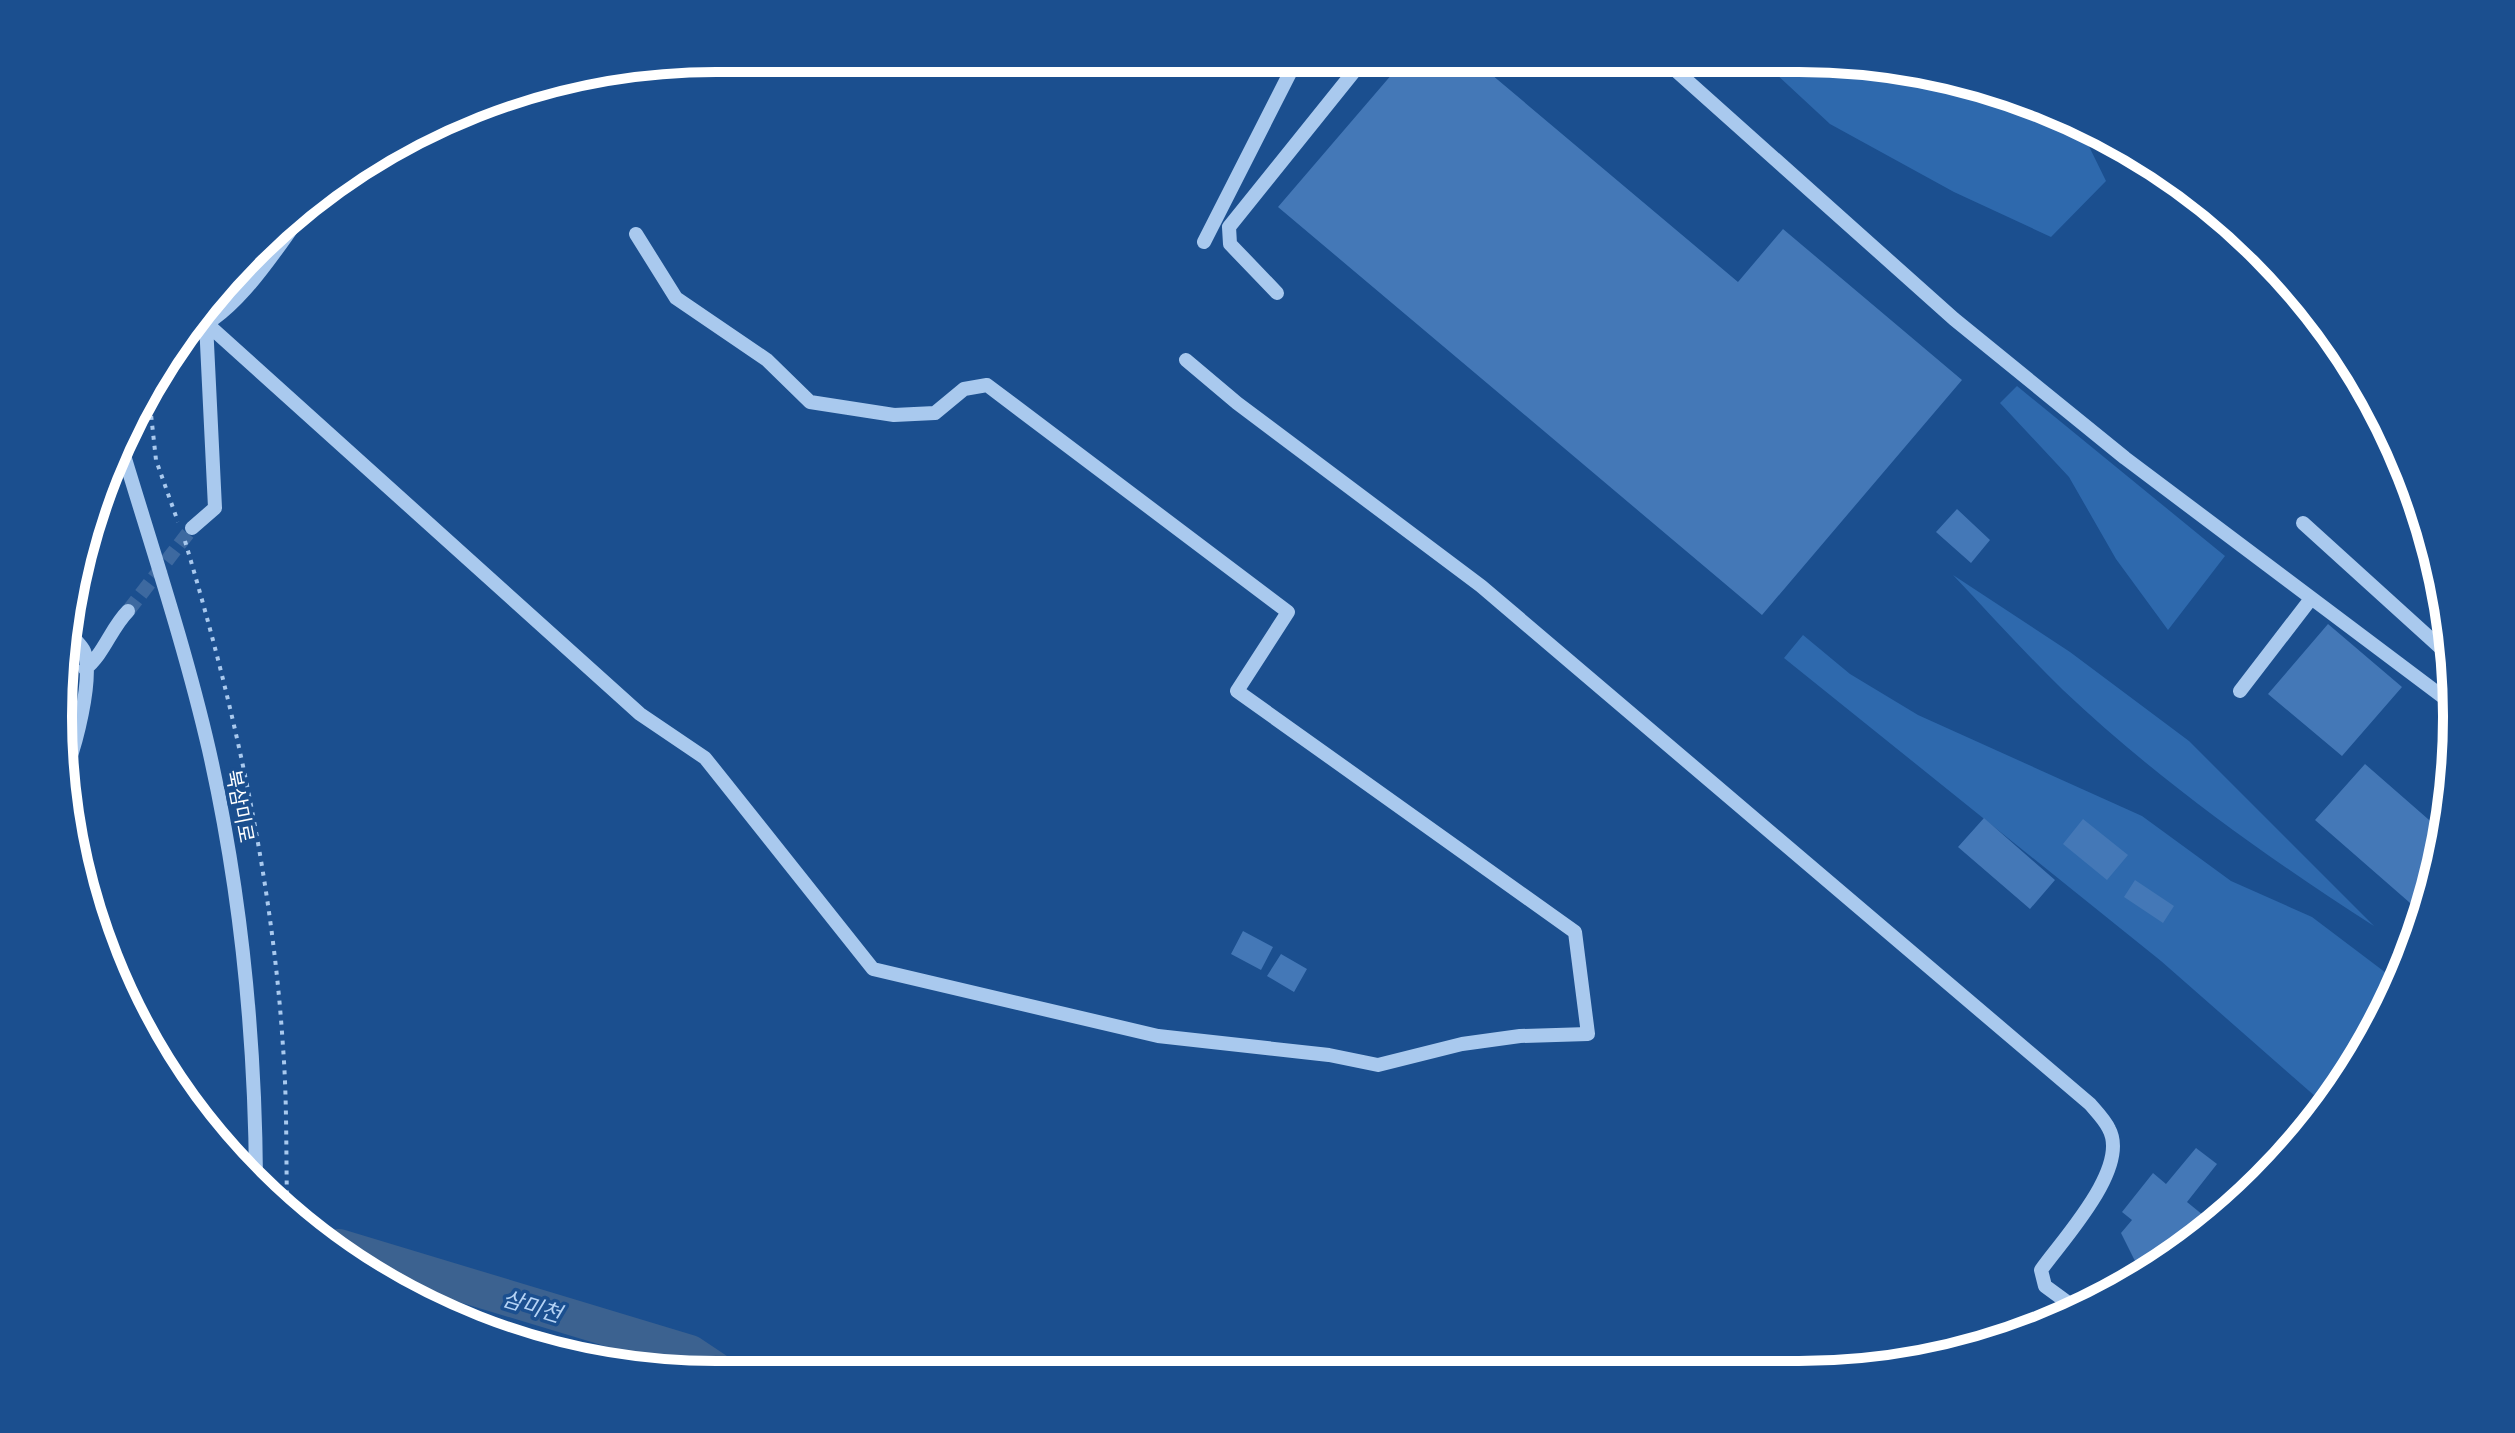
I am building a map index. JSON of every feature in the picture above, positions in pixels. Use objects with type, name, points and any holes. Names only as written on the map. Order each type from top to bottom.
[{"type":"street","points":[[1204,242],[1290,72]]},
{"type":"street","points":[[1277,293],[1230,244],[1229,227],[1354,72]]},
{"type":"street","points":[[1678,72],[1954,319],[2125,458],[2443,697]]},
{"type":"street","points":[[206,323],[640,714],[705,758],[873,969],[1158,1036],[1329,1055],[1378,1065],[1462,1044],[1520,1036],[1588,1034],[1575,932],[1237,691],[1288,612],[987,385],[964,389],[935,413],[894,415],[810,402],[767,360],[676,298],[636,234]]},
{"type":"street","points":[[192,528],[215,508],[206,323],[258,274],[281,243]]},
{"type":"street","points":[[1186,360],[1237,403],[1481,586],[2090,1104],[2110,1130],[2114,1149],[2109,1175],[2041,1270],[2045,1286],[2067,1302]]},
{"type":"street","name":"북삼미로","points":[[125,460],[190,674],[225,831],[250,1013],[256,1166]]},
{"type":"street","points":[[2303,523],[2439,646]]},
{"type":"street","points":[[2240,691],[2310,600]]},
{"type":"street","points":[[85,669],[94,661],[115,624],[128,611]]},
{"type":"street","points":[[73,740],[82,705],[85,669],[84,650],[77,642]]},
{"type":"shaded area","points":[[1774,72],[1841,73],[1924,84],[2006,106],[2085,139],[2106,181],[2051,237],[1954,192],[1830,124]]},
{"type":"shaded area","points":[[2017,386],[2225,556],[2168,630],[2116,559],[2069,477],[2000,403]]},
{"type":"shaded area","points":[[1953,575],[2070,652],[2189,741],[2374,926],[2252,844],[2136,755],[2063,690]]},
{"type":"shaded area","points":[[1803,635],[1850,674],[1918,715],[2142,816],[2231,881],[2312,917],[2389,975],[2357,1039],[2318,1098],[2161,961],[1784,658]]},
{"type":"building","points":[[1394,72],[1488,72],[1738,282],[1783,229],[1962,380],[1762,615],[1278,207]]},
{"type":"building","points":[[1957,509],[1990,540],[1971,563],[1936,532]]},
{"type":"building","points":[[2328,624],[2402,687],[2342,756],[2268,694]]},
{"type":"building","points":[[2365,764],[2434,824],[2414,907],[2315,820]]},
{"type":"building","points":[[1984,818],[2055,880],[2030,909],[1958,847]]},
{"type":"building","points":[[2083,819],[2128,855],[2107,880],[2063,844]]},
{"type":"building","points":[[2135,880],[2174,906],[2163,923],[2124,897]]},
{"type":"building","points":[[1243,931],[1273,947],[1261,970],[1231,954]]},
{"type":"building","points":[[1281,954],[1307,969],[1294,992],[1267,976]]},
{"type":"building","points":[[2196,1148],[2217,1164],[2187,1202],[2205,1216],[2137,1265],[2121,1233],[2132,1220],[2122,1212],[2153,1173],[2166,1184]]},
{"type":"waterway","name":"삼미천","points":[[360,1253],[690,1353],[701,1361]]},
{"type":"tunnel","points":[[128,611],[192,528]]}]
